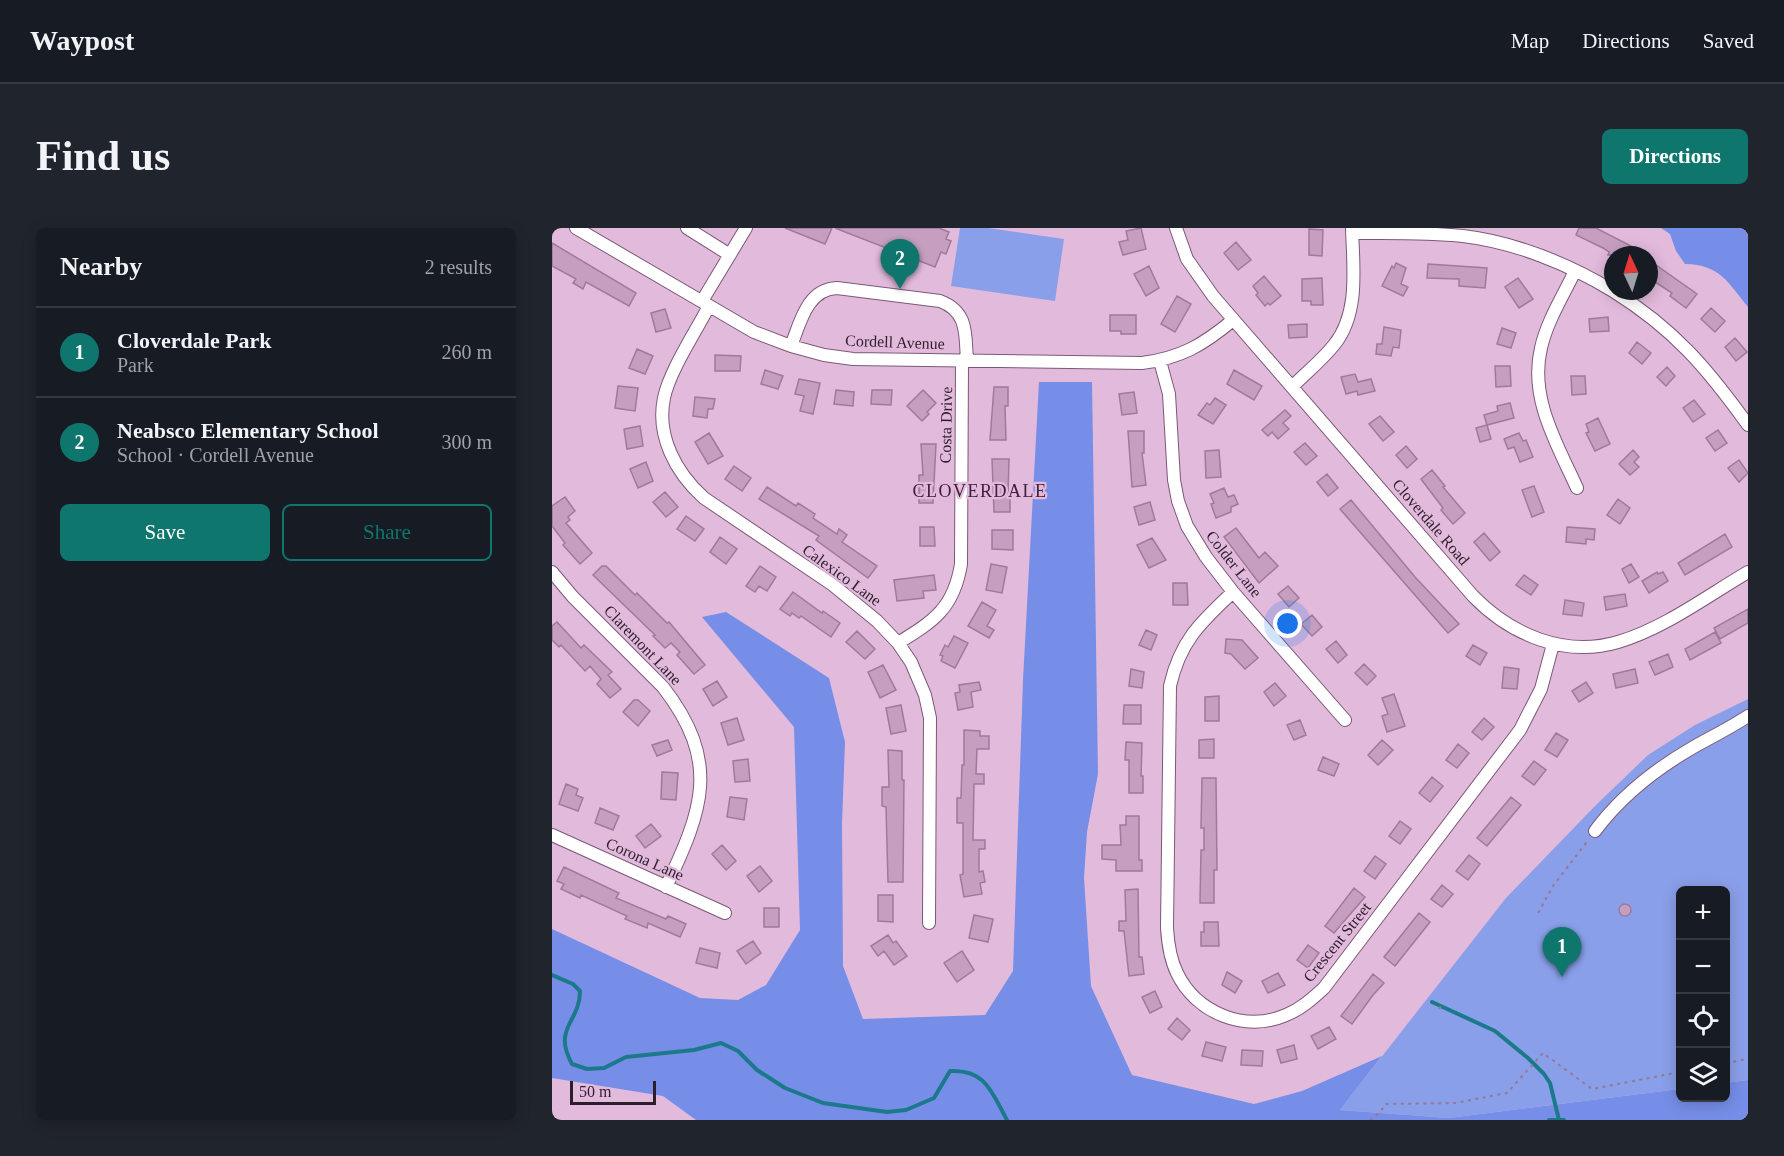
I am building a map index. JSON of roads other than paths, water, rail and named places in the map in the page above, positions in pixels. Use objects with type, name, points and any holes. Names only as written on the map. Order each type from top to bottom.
[{"type":"street","name":"Cordell Avenue","points":[[576,228],[754,332],[824,355],[853,359],[1142,363],[1161,361],[1191,350],[1207,341],[1233,320]]},
{"type":"street","points":[[687,228],[730,255]]},
{"type":"street","name":"Calexico Lane","points":[[746,228],[730,255],[668,383],[664,398],[663,428],[675,463],[693,489],[839,590],[877,621],[898,643],[920,680],[930,718],[929,923]]},
{"type":"street","name":"Cloverdale Road","points":[[1176,228],[1184,252],[1198,278],[1233,320],[1487,610],[1520,632],[1553,644],[1596,646],[1617,642],[1660,624],[1748,572]]},
{"type":"street","points":[[1292,387],[1334,346],[1346,324],[1352,296],[1352,231],[1436,234],[1486,240],[1531,253],[1575,271],[1604,286]]},
{"type":"street","points":[[1575,271],[1541,346],[1538,385],[1542,406],[1577,488]]},
{"type":"street","name":"Costa Drive","points":[[791,346],[811,301],[825,290],[837,288],[940,301],[958,311],[963,321],[965,361],[961,564],[958,581],[945,607],[936,618],[898,643]]},
{"type":"street","points":[[1627,300],[1677,339],[1713,378],[1748,425]]},
{"type":"street","name":"Colder Lane","points":[[1161,361],[1169,394],[1173,470],[1178,501],[1194,540],[1233,592],[1345,720]]},
{"type":"street","name":"Claremont Lane","points":[[552,572],[573,597],[663,687],[675,703],[692,735],[700,770],[700,798],[696,816],[666,887]]},
{"type":"street","name":"Crescent Street","points":[[1233,592],[1189,637],[1180,652],[1170,686],[1167,928],[1171,960],[1184,985],[1203,1005],[1216,1014],[1243,1021],[1258,1022],[1285,1016],[1305,1005],[1324,988],[1527,720],[1541,689],[1553,644]]},
{"type":"street","points":[[1595,831],[1615,805],[1642,782],[1682,754],[1748,716]]},
{"type":"street","name":"Corona Lane","points":[[552,835],[725,913]]},
{"type":"waterway","points":[[552,975],[573,984],[580,991],[579,1002],[568,1026],[565,1041],[572,1064],[587,1069],[604,1068],[626,1057],[694,1050],[721,1043],[738,1051],[757,1070],[785,1088],[823,1103],[887,1112],[906,1110],[934,1098],[950,1071],[962,1071],[972,1074],[986,1085],[1007,1120]]},
{"type":"waterway","points":[[1432,1002],[1495,1031],[1528,1058],[1550,1083],[1559,1120]]},
{"type":"waterway","points":[[1549,1120],[1564,1120]]},
{"type":"place","name":"Neabsco Elementary School","points":[[900,289]]},
{"type":"place","name":"Cloverdale Park","points":[[1562,977]]},
{"type":"district","name":"CLOVERDALE","points":[[980,491]]}]
